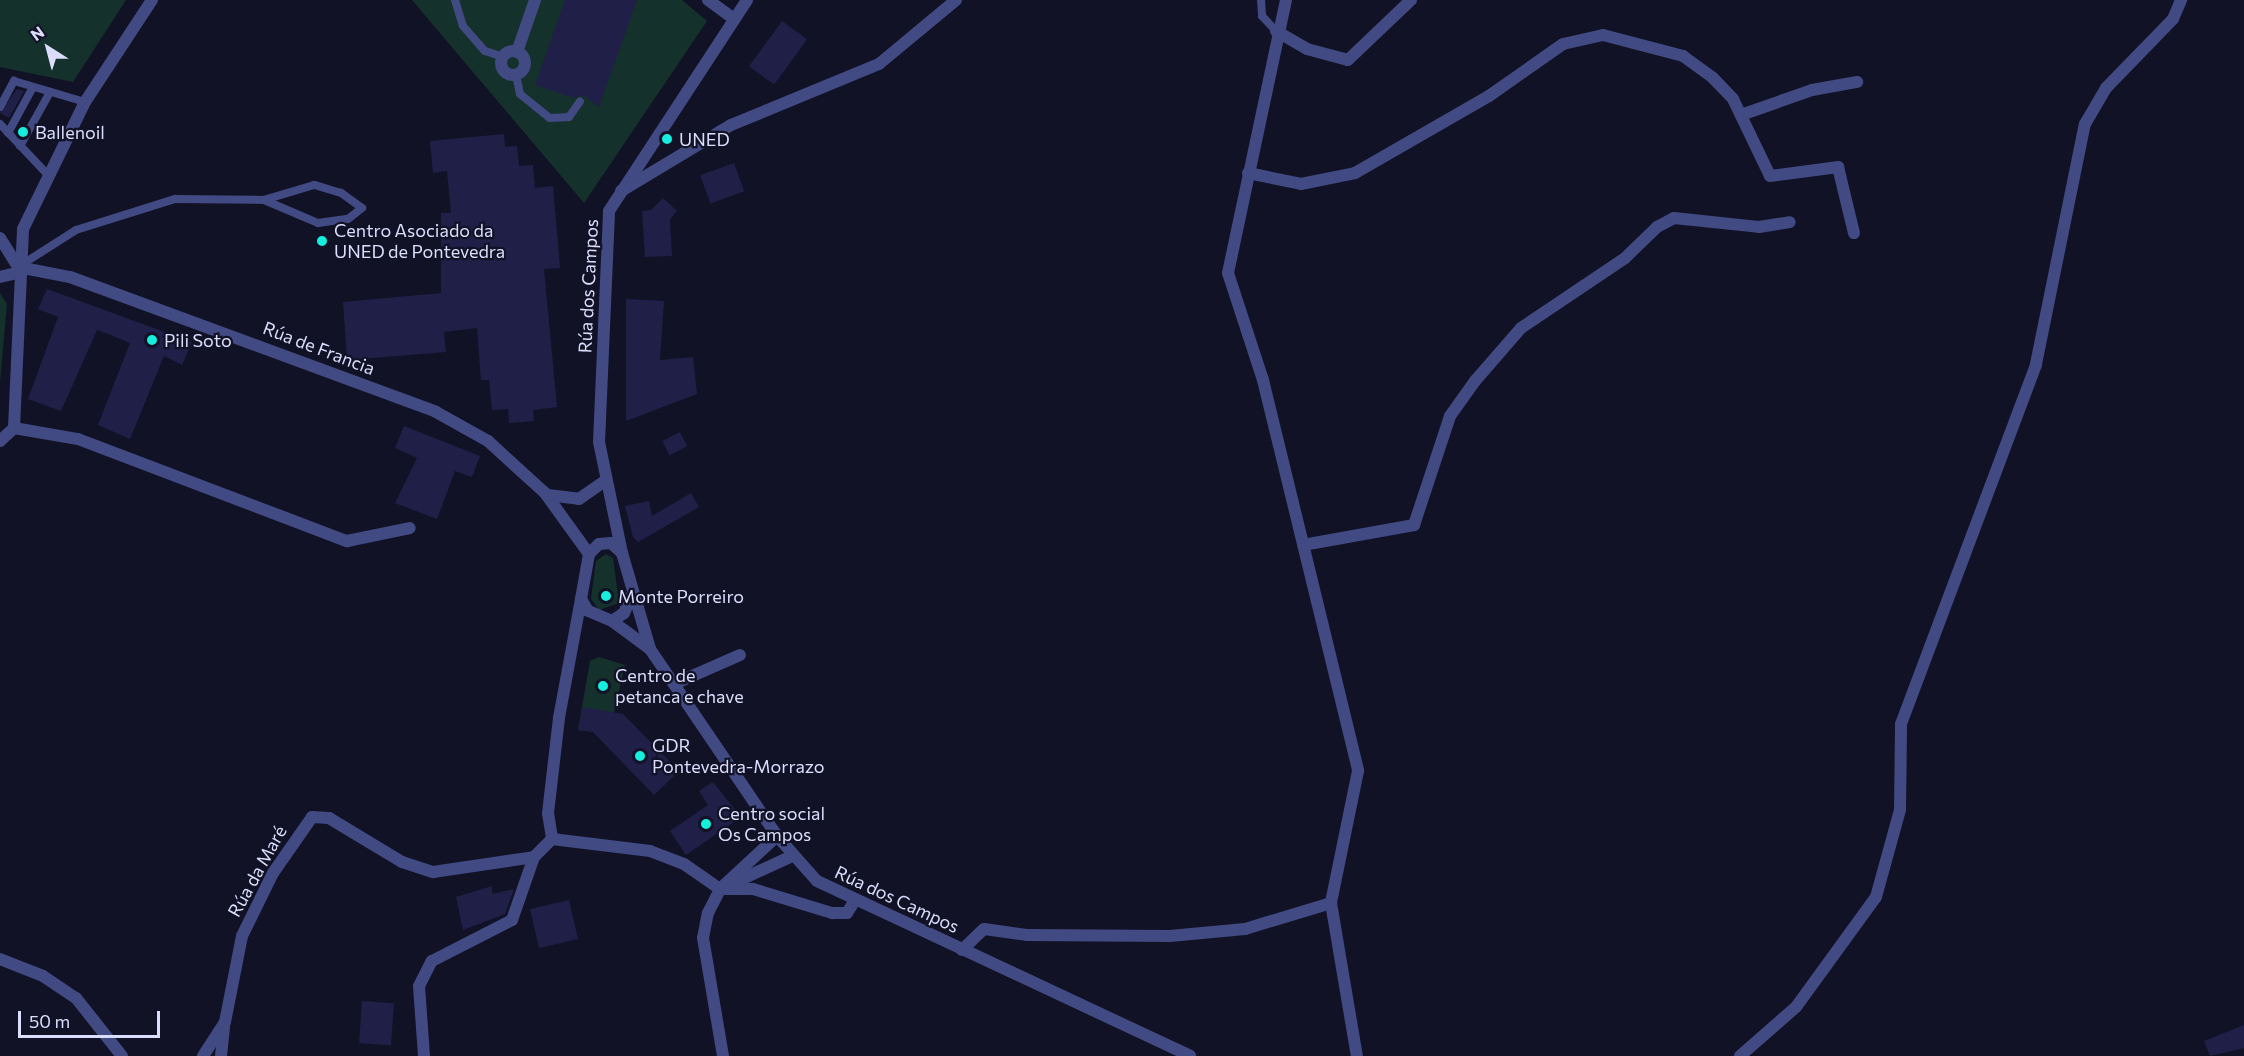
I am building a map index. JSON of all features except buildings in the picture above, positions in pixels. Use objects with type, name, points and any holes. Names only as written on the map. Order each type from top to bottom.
[{"type":"street","points":[[0,441],[14,428],[18,270],[23,229],[84,102],[153,0]]},
{"type":"street","points":[[517,52],[535,0]]},
{"type":"street","points":[[708,0],[734,19]]},
{"type":"street","name":"Rúa dos Campos","points":[[622,553],[599,442],[609,211],[747,0]]},
{"type":"street","points":[[620,192],[731,125],[879,64],[956,0]]},
{"type":"street","points":[[1286,0],[1276,32],[1228,273],[1263,380],[1358,771],[1331,903],[1357,1056]]},
{"type":"street","points":[[1276,32],[1307,49],[1348,60],[1412,0]]},
{"type":"street","points":[[1740,1056],[1796,1007],[1876,897],[1900,810],[1901,724],[2036,364],[2085,124],[2106,88],[2173,19],[2181,0]]},
{"type":"street","points":[[1248,173],[1301,184],[1355,172],[1489,96],[1563,44],[1588,35],[1683,56],[1713,78],[1741,115],[1770,176],[1838,167],[1854,233]]},
{"type":"street","points":[[517,52],[525,64],[516,75],[502,69],[503,57],[517,52]]},
{"type":"street","points":[[1741,115],[1812,90],[1857,82]]},
{"type":"street","points":[[1303,544],[1414,525],[1450,416],[1475,381],[1521,328],[1625,258],[1657,227],[1674,218],[1759,227],[1790,222]]},
{"type":"street","points":[[0,238],[18,270]]},
{"type":"street","points":[[0,277],[18,270]]},
{"type":"street","name":"Rúa de Francia","points":[[18,270],[81,281],[436,412],[488,441],[544,493],[589,554]]},
{"type":"street","points":[[14,428],[78,439],[347,541],[410,528]]},
{"type":"street","points":[[544,493],[564,501],[579,499],[606,480]]},
{"type":"street","points":[[552,839],[548,813],[559,718],[589,554],[606,542],[622,553],[632,594],[624,613],[612,621],[595,618],[581,599]]},
{"type":"street","name":"Rúa dos Campos","points":[[632,594],[650,649],[777,836],[792,856],[817,881],[854,902],[1190,1056]]},
{"type":"street","name":"Rúa dos Campos","points":[[612,621],[650,649]]},
{"type":"street","points":[[674,684],[740,655]]},
{"type":"street","name":"Rúa da Maré","points":[[203,1056],[225,1022],[242,936],[273,873],[312,817],[329,818],[402,862],[433,872],[534,857]]},
{"type":"street","points":[[723,1056],[703,939],[720,889],[777,836]]},
{"type":"street","points":[[424,1056],[418,986],[432,961],[512,920],[534,857],[552,839]]},
{"type":"street","points":[[552,839],[650,851],[684,864],[720,889],[753,890],[832,914],[847,913],[854,902]]},
{"type":"street","points":[[720,889],[792,856]]},
{"type":"street","points":[[962,950],[984,929],[1027,935],[1170,936],[1245,929],[1331,903]]},
{"type":"street","points":[[0,959],[43,976],[76,998],[122,1056]]},
{"type":"street","points":[[221,1056],[225,1022]]},
{"type":"lane","points":[[455,0],[463,26],[485,51],[503,57]]},
{"type":"lane","points":[[1261,0],[1262,16],[1276,32]]},
{"type":"lane","points":[[516,75],[520,94],[550,118],[569,117],[580,101]]},
{"type":"lane","points":[[0,108],[14,81],[84,102]]},
{"type":"lane","points":[[8,133],[33,87]]},
{"type":"lane","points":[[20,146],[50,92]]},
{"type":"lane","points":[[0,124],[49,176]]},
{"type":"lane","points":[[18,270],[76,230],[121,212],[175,199],[264,200],[314,185],[341,193],[362,208],[348,219],[318,223],[264,200]]},
{"type":"green space","points":[[0,0],[126,0],[73,82],[0,67]]},
{"type":"green space","points":[[412,0],[682,0],[707,21],[584,203]]},
{"type":"green space","points":[[0,293],[7,304],[0,382]]},
{"type":"green space","points":[[606,554],[613,558],[619,603],[599,610],[591,599],[596,561]]},
{"type":"green space","name":"Centro de petanca e chave","points":[[599,657],[625,665],[609,734],[578,730],[590,661]]},
{"type":"place","name":"Ballenoil","points":[[23,132]]},
{"type":"place","name":"UNED","points":[[667,139]]},
{"type":"place","name":"Centro Asociado da UNED de Pontevedra","points":[[322,241]]},
{"type":"place","name":"Pili Soto","points":[[152,340]]},
{"type":"place","name":"Monte Porreiro","points":[[606,596]]},
{"type":"place","name":"Centro de petanca e chave","points":[[603,686]]},
{"type":"place","name":"GDR Pontevedra-Morrazo","points":[[640,756]]},
{"type":"place","name":"Centro social Os Campos","points":[[706,824]]}]
